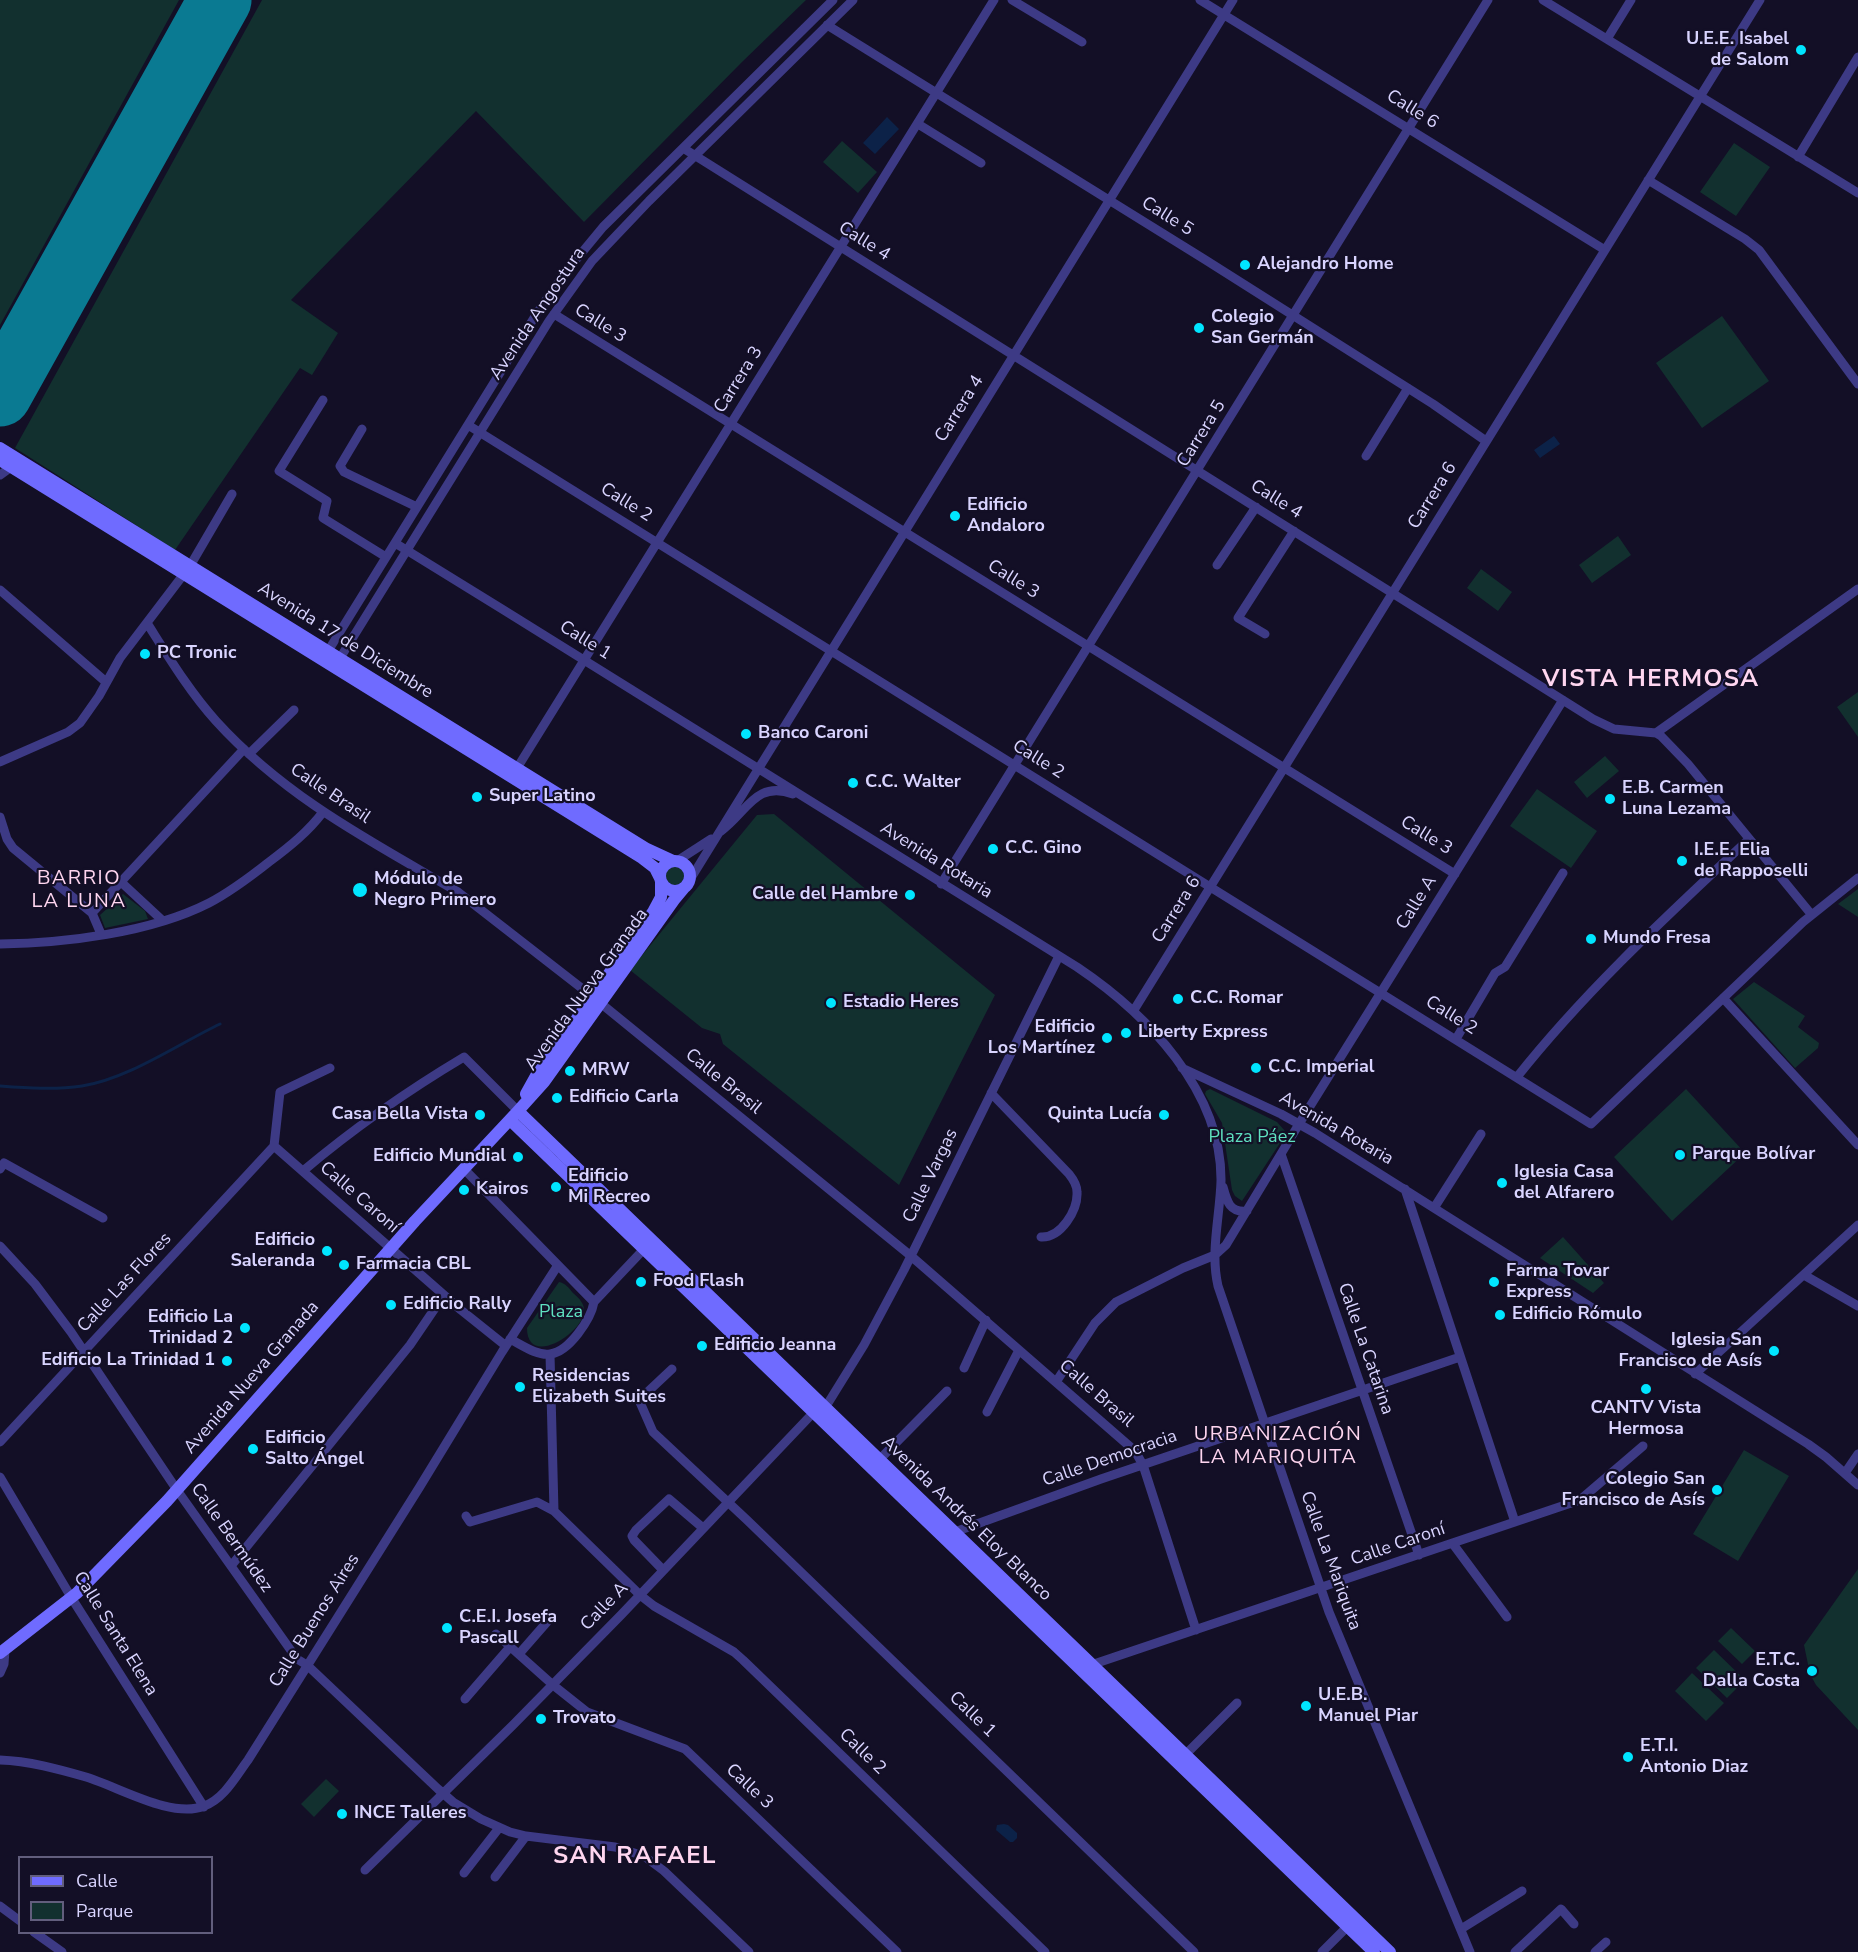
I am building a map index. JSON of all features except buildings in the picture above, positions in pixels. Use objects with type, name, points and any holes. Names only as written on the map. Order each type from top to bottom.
[{"type":"street","name":"Avenida Angostura","points":[[325,656],[537,313],[565,273],[603,227],[833,0]]},
{"type":"street","name":"Avenida Angostura","points":[[337,663],[554,314],[603,249],[853,0]]},
{"type":"street","name":"Carrera 3","points":[[514,773],[994,0]]},
{"type":"street","points":[[1012,0],[1082,42]]},
{"type":"street","name":"Calle 6","points":[[1200,0],[1605,250]]},
{"type":"street","name":"Carrera 4","points":[[687,883],[1233,0]]},
{"type":"street","name":"Carrera 5","points":[[942,884],[1488,0]]},
{"type":"street","points":[[1543,0],[1858,194]]},
{"type":"street","points":[[1606,39],[1631,0]]},
{"type":"street","name":"Carrera 6","points":[[1134,1010],[1760,0]]},
{"type":"street","name":"Calle 5","points":[[827,25],[1293,315],[1486,441]]},
{"type":"street","points":[[1798,157],[1858,57]]},
{"type":"street","points":[[918,124],[981,163]]},
{"type":"street","name":"Calle 4","points":[[683,147],[1563,700],[1614,729],[1656,733]]},
{"type":"street","points":[[1648,180],[1760,250],[1858,384]]},
{"type":"street","name":"Calle 3","points":[[554,314],[1455,874]]},
{"type":"street","points":[[1366,456],[1408,388]]},
{"type":"street","points":[[322,400],[279,471],[327,501],[323,518],[386,557]]},
{"type":"street","name":"Calle 2","points":[[468,425],[1591,1124],[1723,998]]},
{"type":"street","points":[[362,429],[340,466],[344,472],[417,507]]},
{"type":"street","name":"Avenida 17 de Diciembre","points":[[0,448],[187,570],[514,773],[642,858],[655,868],[660,880]]},
{"type":"street","points":[[0,475],[5,463]]},
{"type":"street","name":"Avenida 17 de Diciembre","points":[[5,463],[187,570]]},
{"type":"street","points":[[0,762],[72,729],[86,716],[115,666],[187,570],[232,494]]},
{"type":"street","points":[[1217,565],[1256,507]]},
{"type":"street","points":[[1265,634],[1238,618],[1294,531]]},
{"type":"street","name":"Calle 1","points":[[395,543],[758,768]]},
{"type":"street","points":[[1811,914],[1688,764],[1667,741],[1656,733],[1858,589]]},
{"type":"street","points":[[0,590],[106,682]]},
{"type":"street","name":"Calle Brasil","points":[[147,623],[205,708],[247,752],[285,786],[323,813],[464,897],[596,1000],[911,1256],[1135,1451],[1143,1465],[1196,1630]]},
{"type":"street","name":"Calle A","points":[[1215,1255],[1226,1245],[1563,700]]},
{"type":"street","points":[[92,913],[247,752],[294,710]]},
{"type":"street","name":"Avenida Rotaria","points":[[758,768],[1105,985],[1134,1010],[1182,1068],[1299,1124],[1405,1189],[1818,1451],[1858,1485]]},
{"type":"street","name":"Avenida 17 de Diciembre","points":[[514,773],[647,849],[676,861]]},
{"type":"street","name":"Avenida Rotaria","points":[[716,835],[738,817],[754,798],[765,791],[783,790],[804,798]]},
{"type":"street","points":[[0,944],[42,943],[101,934],[163,921],[207,904],[298,840],[323,813]]},
{"type":"street","points":[[0,817],[7,839],[13,848],[92,913],[101,934]]},
{"type":"street","name":"Carrera 4","points":[[676,861],[698,849],[716,835]]},
{"type":"street","points":[[1517,1077],[1567,1017],[1659,924],[1749,839]]},
{"type":"street","points":[[676,861],[688,867],[687,883],[677,891],[669,890],[660,880],[663,866],[676,861]]},
{"type":"street","points":[[1456,1039],[1495,973],[1505,967],[1563,873]]},
{"type":"street","points":[[1858,878],[1811,914],[1723,998],[1858,1145]]},
{"type":"street","name":"Avenida Nueva Granada","points":[[2,1651],[94,1577],[177,1490],[391,1248],[544,1082],[660,902],[660,880]]},
{"type":"street","points":[[121,882],[163,921]]},
{"type":"street","name":"Avenida Nueva Granada","points":[[596,1000],[687,883]]},
{"type":"street","name":"Calle Vargas","points":[[819,1410],[864,1346],[1059,956]]},
{"type":"street","points":[[303,1171],[378,1112],[418,1084],[464,1057],[514,1115]]},
{"type":"street","points":[[274,1146],[280,1092],[330,1068]]},
{"type":"street","name":"Calle La Mariquita","points":[[1182,1068],[1200,1096],[1212,1122],[1219,1153],[1221,1181],[1215,1255],[1218,1286],[1321,1589],[1470,1952]]},
{"type":"street","points":[[991,1092],[1069,1174],[1077,1188],[1077,1199],[1066,1222],[1058,1232],[1041,1237]]},
{"type":"street","name":"Avenida Andrés Eloy Blanco","points":[[514,1115],[644,1249],[819,1410],[879,1460],[948,1534]]},
{"type":"street","name":"Avenida Andrés Eloy Blanco","points":[[514,1115],[1351,1922],[1390,1952]]},
{"type":"street","points":[[1434,1208],[1481,1134]]},
{"type":"street","name":"Calle Caroní","points":[[274,1146],[444,1295],[508,1343],[538,1353],[550,1354]]},
{"type":"street","name":"Calle Las Flores","points":[[0,1443],[274,1146]]},
{"type":"street","name":"Calle La Catarina","points":[[1281,1154],[1419,1555]]},
{"type":"street","points":[[0,1169],[4,1163],[47,1189],[104,1218]]},
{"type":"street","points":[[464,1168],[594,1302]]},
{"type":"street","points":[[1221,1181],[1232,1208],[1238,1212],[1247,1211]]},
{"type":"street","points":[[1405,1189],[1515,1522]]},
{"type":"street","points":[[1695,1374],[1858,1226]]},
{"type":"street","name":"Calle Bermúdez","points":[[0,1245],[35,1284],[85,1351],[177,1490],[294,1656],[307,1665],[443,1794]]},
{"type":"street","points":[[466,1516],[470,1522],[537,1502],[554,1511],[550,1354],[561,1350],[581,1329],[589,1318],[594,1302],[644,1249]]},
{"type":"street","points":[[1056,1382],[1095,1323],[1116,1302],[1215,1255]]},
{"type":"street","name":"Calle Buenos Aires","points":[[204,1807],[217,1799],[236,1776],[558,1265]]},
{"type":"street","points":[[1804,1275],[1858,1305]]},
{"type":"street","points":[[231,1566],[410,1345],[444,1295]]},
{"type":"street","points":[[964,1368],[986,1320]]},
{"type":"street","points":[[987,1412],[1019,1350]]},
{"type":"street","name":"Calle Democracia","points":[[948,1534],[1460,1357]]},
{"type":"street","name":"Calle 1","points":[[672,1369],[639,1400],[652,1432],[728,1502],[1194,1952]]},
{"type":"street","points":[[879,1460],[947,1391]]},
{"type":"street","name":"Calle A","points":[[365,1870],[553,1685],[819,1410]]},
{"type":"street","name":"Calle Caroní","points":[[1086,1667],[1580,1500],[1643,1446]]},
{"type":"street","points":[[1845,1473],[1858,1454]]},
{"type":"street","name":"Calle Santa Elena","points":[[0,1478],[71,1597],[204,1807]]},
{"type":"street","points":[[663,1570],[634,1540],[632,1536],[636,1530],[669,1498],[703,1528]]},
{"type":"street","name":"Calle 2","points":[[554,1511],[654,1606],[734,1652],[1045,1952]]},
{"type":"street","points":[[1453,1544],[1507,1617]]},
{"type":"street","points":[[519,1654],[547,1622]]},
{"type":"street","name":"Calle 3","points":[[496,1634],[587,1712],[685,1749],[897,1952]]},
{"type":"street","points":[[465,1699],[510,1647]]},
{"type":"street","points":[[0,1673],[4,1664],[2,1651]]},
{"type":"street","name":"Avenida Andrés Eloy Blanco","points":[[1086,1667],[1185,1755],[1351,1922],[1374,1952]]},
{"type":"street","points":[[1185,1755],[1236,1703]]},
{"type":"street","points":[[0,1760],[25,1762],[87,1777],[170,1808],[193,1810],[204,1807]]},
{"type":"street","points":[[443,1794],[459,1806],[499,1828],[526,1836],[604,1845],[644,1856],[664,1871],[749,1952]]},
{"type":"street","points":[[464,1873],[499,1828]]},
{"type":"street","points":[[495,1877],[526,1836]]},
{"type":"street","points":[[1461,1929],[1522,1891]]},
{"type":"street","points":[[0,1906],[18,1920]]},
{"type":"street","points":[[1515,1952],[1561,1909],[1574,1924]]},
{"type":"street","points":[[1322,1952],[1351,1922]]},
{"type":"street","points":[[37,1934],[62,1952]]},
{"type":"street","points":[[1595,1952],[1606,1941]]},
{"type":"green space","points":[[0,0],[179,0],[0,325]]},
{"type":"green space","points":[[262,0],[806,0],[584,222],[476,111],[291,300],[338,333],[312,375],[300,368],[175,550],[15,448]]},
{"type":"green space","points":[[842,141],[877,172],[858,193],[823,162]]},
{"type":"green space","points":[[1734,143],[1770,167],[1736,216],[1700,192]]},
{"type":"green space","points":[[1722,316],[1769,381],[1702,428],[1656,363]]},
{"type":"green space","points":[[1618,536],[1631,555],[1592,583],[1579,565]]},
{"type":"green space","points":[[1481,569],[1512,592],[1498,611],[1467,588]]},
{"type":"green space","points":[[1858,692],[1858,737],[1837,707]]},
{"type":"green space","points":[[1605,756],[1619,771],[1587,798],[1574,782]]},
{"type":"green space","points":[[1537,789],[1597,831],[1571,868],[1510,826]]},
{"type":"green space","name":"Estadio Heres","points":[[774,814],[995,995],[899,1185],[723,1044],[720,1034],[702,1028],[630,970],[757,815]]},
{"type":"green space","points":[[675,867],[681,870],[684,876],[681,882],[675,885],[669,882],[666,876],[669,870]]},
{"type":"green space","points":[[1858,889],[1858,917],[1838,904]]},
{"type":"green space","points":[[123,894],[145,911],[148,919],[105,928],[100,915]]},
{"type":"green space","points":[[1754,982],[1805,1016],[1798,1027],[1819,1043],[1818,1048],[1795,1068],[1733,999]]},
{"type":"green space","name":"Plaza Páez","points":[[1210,1089],[1277,1122],[1285,1131],[1280,1143],[1242,1201],[1235,1196],[1232,1190],[1222,1123],[1205,1094]]},
{"type":"green space","name":"Parque Bolívar","points":[[1686,1089],[1745,1153],[1672,1221],[1614,1157]]},
{"type":"green space","points":[[1563,1237],[1604,1283],[1593,1293],[1540,1258]]},
{"type":"green space","name":"Plaza","points":[[559,1282],[567,1286],[583,1304],[584,1312],[581,1321],[565,1337],[555,1343],[545,1346],[536,1345],[529,1340],[527,1328]]},
{"type":"green space","points":[[1744,1450],[1789,1476],[1738,1561],[1693,1534]]},
{"type":"green space","points":[[1858,1569],[1858,1730],[1816,1685],[1810,1674],[1804,1645]]},
{"type":"green space","points":[[1731,1628],[1755,1651],[1742,1664],[1718,1641]]},
{"type":"green space","points":[[1714,1650],[1745,1680],[1727,1698],[1696,1668]]},
{"type":"green space","points":[[1692,1673],[1724,1703],[1706,1721],[1675,1691]]},
{"type":"green space","points":[[326,1779],[339,1791],[314,1817],[301,1804]]},
{"type":"water","points":[[887,117],[899,129],[875,154],[863,143]]},
{"type":"water","points":[[1554,436],[1560,444],[1540,458],[1534,450]]},
{"type":"water","points":[[1004,1824],[1017,1833],[1017,1838],[1013,1842],[996,1830],[997,1825]]},
{"type":"waterway","points":[[0,1086],[62,1088],[99,1082],[135,1069],[220,1024]]},
{"type":"taxiway","points":[[211,0],[213,13]]},
{"type":"runway","points":[[0,395],[220,0]]},
{"type":"place","name":"U.E.E. Isabel de Salom","points":[[1801,50]]},
{"type":"place","name":"Alejandro Home","points":[[1245,265]]},
{"type":"place","name":"Colegio San Germán","points":[[1199,328]]},
{"type":"place","name":"Edificio Andaloro","points":[[955,516]]},
{"type":"place","name":"PC Tronic","points":[[145,654]]},
{"type":"place","name":"Banco Caroni","points":[[746,734]]},
{"type":"place","name":"C.C. Walter","points":[[853,783]]},
{"type":"place","name":"Super Latino","points":[[477,797]]},
{"type":"place","name":"E.B. Carmen Luna Lezama","points":[[1610,799]]},
{"type":"place","name":"C.C. Gino","points":[[993,849]]},
{"type":"place","name":"I.E.E. Elia de Rapposelli","points":[[1682,861]]},
{"type":"place","name":"Módulo de Negro Primero","points":[[360,890]]},
{"type":"place","name":"Calle del Hambre","points":[[910,895]]},
{"type":"place","name":"Mundo Fresa","points":[[1591,939]]},
{"type":"place","name":"C.C. Romar","points":[[1178,999]]},
{"type":"place","name":"Estadio Heres","points":[[831,1003]]},
{"type":"place","name":"Liberty Express","points":[[1126,1033]]},
{"type":"place","name":"Edificio Los Martínez","points":[[1107,1038]]},
{"type":"place","name":"C.C. Imperial","points":[[1256,1068]]},
{"type":"place","name":"MRW","points":[[570,1071]]},
{"type":"place","name":"Edificio Carla","points":[[557,1098]]},
{"type":"place","name":"Casa Bella Vista","points":[[480,1115]]},
{"type":"place","name":"Quinta Lucía","points":[[1164,1115]]},
{"type":"place","name":"Parque Bolívar","points":[[1680,1155]]},
{"type":"place","name":"Edificio Mundial","points":[[518,1157]]},
{"type":"place","name":"Iglesia Casa del Alfarero","points":[[1502,1183]]},
{"type":"place","name":"Edificio Mi Recreo","points":[[556,1187]]},
{"type":"place","name":"Kairos","points":[[464,1190]]},
{"type":"place","name":"Edificio Saleranda","points":[[327,1251]]},
{"type":"place","name":"Farmacia CBL","points":[[344,1265]]},
{"type":"place","name":"Food Flash","points":[[641,1282]]},
{"type":"place","name":"Farma Tovar Express","points":[[1494,1282]]},
{"type":"place","name":"Edificio Rally","points":[[391,1305]]},
{"type":"place","name":"Edificio Rómulo","points":[[1500,1315]]},
{"type":"place","name":"Edificio La Trinidad 2","points":[[245,1328]]},
{"type":"place","name":"Edificio Jeanna","points":[[702,1346]]},
{"type":"place","name":"Iglesia San Francisco de Asís","points":[[1774,1351]]},
{"type":"place","name":"Edificio La Trinidad 1","points":[[227,1361]]},
{"type":"place","name":"Residencias Elizabeth Suites","points":[[520,1387]]},
{"type":"place","name":"CANTV Vista Hermosa","points":[[1646,1389]]},
{"type":"place","name":"Edificio Salto Ángel","points":[[253,1449]]},
{"type":"place","name":"Colegio San Francisco de Asís","points":[[1717,1490]]},
{"type":"place","name":"C.E.I. Josefa Pascall","points":[[447,1628]]},
{"type":"place","name":"E.T.C. Dalla Costa","points":[[1812,1671]]},
{"type":"place","name":"U.E.B. Manuel Piar","points":[[1306,1706]]},
{"type":"place","name":"Trovato","points":[[541,1719]]},
{"type":"place","name":"E.T.I. Antonio Diaz","points":[[1628,1757]]},
{"type":"place","name":"INCE Talleres","points":[[342,1814]]},
{"type":"district","name":"VISTA HERMOSA","points":[[1651,680]]},
{"type":"district","name":"BARRIO LA LUNA","points":[[79,890]]},
{"type":"district","name":"URBANIZACIÓN LA MARIQUITA","points":[[1278,1446]]},
{"type":"district","name":"SAN RAFAEL","points":[[635,1857]]}]
